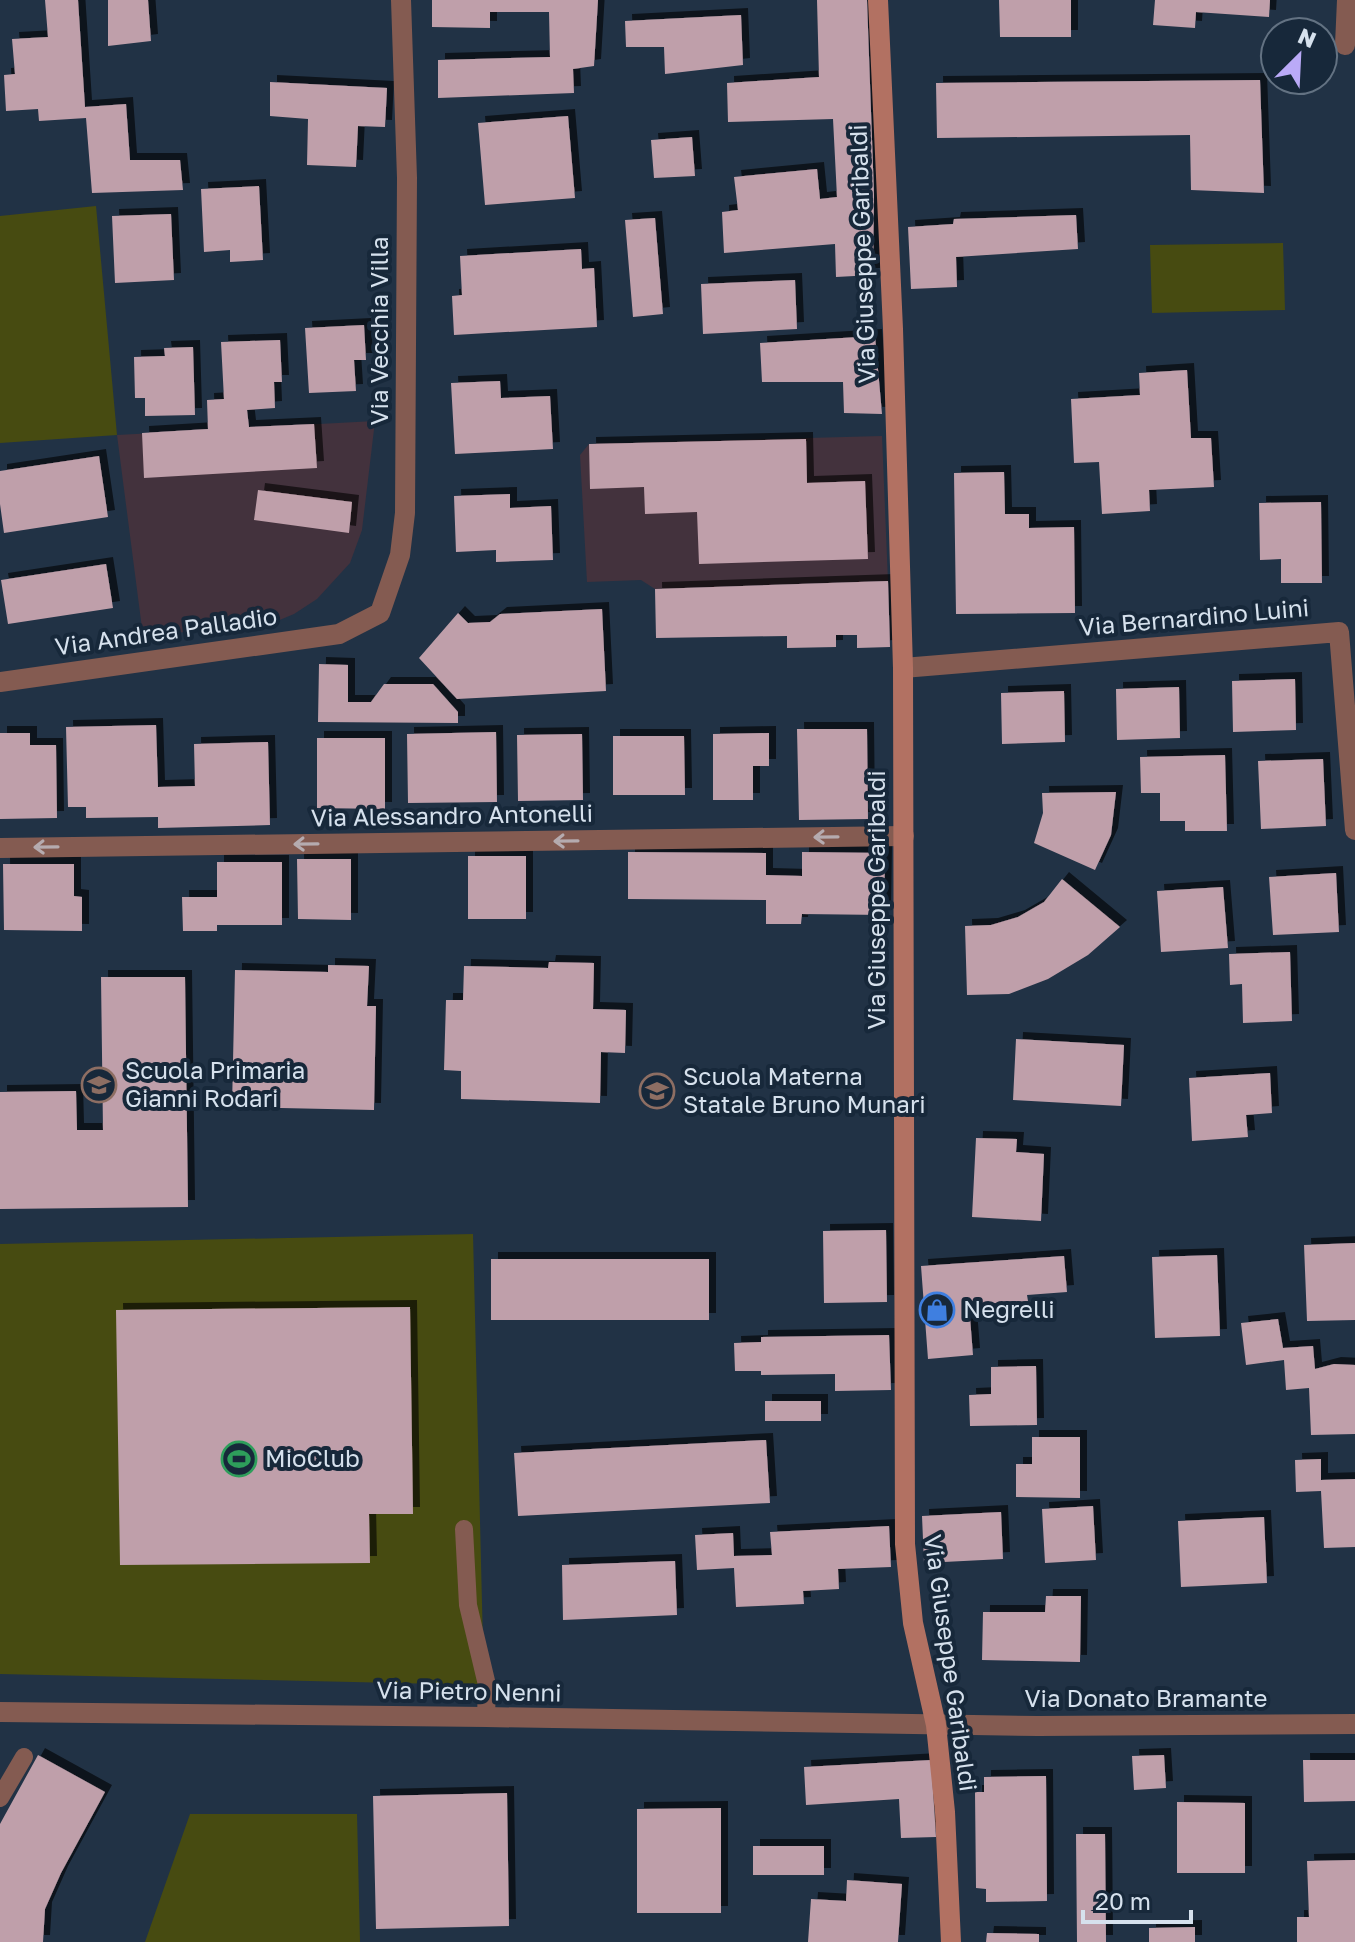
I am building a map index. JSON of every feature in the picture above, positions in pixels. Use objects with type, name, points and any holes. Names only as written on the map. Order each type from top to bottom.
[{"type":"street","name":"Via Vecchia Villa","points":[[339,634],[380,613],[400,555],[405,513],[407,178],[401,0]]},
{"type":"street","name":"Via Giuseppe Garibaldi","points":[[878,0],[893,329],[903,668],[905,1544],[913,1623],[936,1725],[945,1812],[951,1942]]},
{"type":"street","points":[[1345,45],[1347,0]]},
{"type":"street","name":"Via Bernardino Luini","points":[[903,668],[1339,632],[1355,830]]},
{"type":"street","name":"Via Andrea Palladio","points":[[0,682],[339,634]]},
{"type":"street","name":"Via Alessandro Antonelli","points":[[0,848],[904,836]]},
{"type":"street","name":"Via Pietro Nenni","points":[[0,1712],[936,1725]]},
{"type":"street","name":"Via Donato Bramante","points":[[936,1725],[1355,1724]]},
{"type":"lane","points":[[464,1529],[468,1605],[487,1685],[486,1717]]},
{"type":"lane","points":[[0,1798],[24,1757]]},
{"type":"shaded area","points":[[375,421],[362,530],[350,563],[317,599],[294,614],[270,624],[143,636],[117,435]]},
{"type":"shaded area","points":[[882,436],[888,581],[655,589],[641,580],[587,582],[580,455],[589,444]]},
{"type":"green space","points":[[96,206],[117,435],[0,443],[0,216]]},
{"type":"green space","points":[[1283,243],[1285,310],[1152,313],[1150,245]]},
{"type":"green space","name":"MioClub","points":[[473,1234],[484,1685],[0,1674],[0,1244]]},
{"type":"green space","points":[[190,1814],[357,1814],[360,1942],[145,1942]]},
{"type":"building","points":[[45,0],[78,0],[85,107],[126,104],[130,160],[180,160],[183,190],[92,193],[86,118],[39,121],[38,109],[6,111],[4,75],[15,74],[12,39],[48,37]]},
{"type":"building","points":[[108,0],[148,0],[151,41],[108,46]]},
{"type":"building","points":[[432,0],[598,0],[594,66],[573,69],[574,93],[438,98],[438,60],[550,57],[549,12],[490,12],[490,28],[432,27]]},
{"type":"building","points":[[817,0],[867,0],[874,195],[873,275],[836,277],[835,244],[724,253],[722,212],[738,210],[734,177],[817,169],[820,199],[837,197],[833,119],[728,122],[727,83],[819,77]]},
{"type":"building","points":[[999,0],[1071,0],[1071,37],[1000,37]]},
{"type":"building","points":[[1155,0],[1270,0],[1269,16],[1196,12],[1195,28],[1153,25]]},
{"type":"building","points":[[741,15],[743,65],[665,74],[664,47],[626,47],[625,21]]},
{"type":"building","points":[[1259,80],[1264,193],[1191,190],[1190,135],[937,138],[936,83]]},
{"type":"building","points":[[270,82],[387,88],[385,127],[358,126],[356,167],[307,165],[308,119],[270,116]]},
{"type":"building","points":[[568,116],[575,198],[485,205],[478,123]]},
{"type":"building","points":[[692,137],[695,176],[654,178],[651,140]]},
{"type":"building","points":[[259,186],[263,260],[230,262],[230,250],[204,252],[201,189]]},
{"type":"building","points":[[171,214],[174,280],[115,283],[112,216]]},
{"type":"building","points":[[1076,215],[1078,249],[956,257],[957,287],[911,289],[908,227],[953,224],[954,219]]},
{"type":"building","points":[[655,218],[663,314],[633,317],[625,220]]},
{"type":"building","points":[[581,249],[582,269],[594,268],[597,327],[454,335],[452,296],[462,295],[460,256]]},
{"type":"building","points":[[795,280],[797,329],[703,334],[701,284]]},
{"type":"building","points":[[364,325],[366,360],[354,360],[356,391],[309,393],[305,328]]},
{"type":"building","points":[[875,336],[882,414],[844,413],[843,382],[762,382],[760,343]]},
{"type":"building","points":[[280,340],[282,382],[274,382],[275,408],[247,410],[249,427],[314,424],[317,468],[144,478],[142,433],[208,429],[207,400],[224,399],[221,342]]},
{"type":"building","points":[[193,347],[195,415],[145,416],[145,398],[135,398],[134,357],[165,356],[164,348]]},
{"type":"building","points":[[1187,370],[1191,438],[1211,438],[1214,487],[1149,490],[1150,511],[1102,514],[1099,462],[1074,463],[1071,399],[1140,395],[1139,373]]},
{"type":"building","points":[[500,381],[501,398],[550,396],[553,449],[455,454],[451,383]]},
{"type":"building","points":[[806,439],[807,483],[865,481],[868,559],[699,564],[697,512],[645,514],[644,487],[590,489],[589,444]]},
{"type":"building","points":[[99,456],[108,517],[4,533],[0,471]]},
{"type":"building","points":[[1004,472],[1005,514],[1029,514],[1029,528],[1074,527],[1075,613],[956,614],[954,473]]},
{"type":"building","points":[[258,490],[352,502],[349,533],[254,520]]},
{"type":"building","points":[[510,494],[510,508],[551,506],[553,560],[496,562],[496,550],[456,552],[454,496]]},
{"type":"building","points":[[1321,502],[1322,583],[1281,583],[1281,559],[1260,560],[1259,503]]},
{"type":"building","points":[[106,564],[113,608],[8,624],[1,580]]},
{"type":"building","points":[[888,581],[890,647],[857,648],[857,635],[836,635],[836,647],[787,648],[787,636],[656,638],[655,589]]},
{"type":"building","points":[[602,609],[606,691],[457,699],[419,658],[458,613],[468,623],[490,622],[500,614]]},
{"type":"building","points":[[319,664],[348,665],[348,702],[371,702],[384,684],[433,684],[458,712],[458,723],[318,722]]},
{"type":"building","points":[[1295,679],[1296,730],[1233,732],[1232,681]]},
{"type":"building","points":[[1179,687],[1180,738],[1117,740],[1116,689]]},
{"type":"building","points":[[1064,691],[1065,742],[1002,744],[1001,693]]},
{"type":"building","points":[[156,725],[158,787],[195,786],[194,744],[268,742],[270,825],[158,828],[158,817],[86,818],[86,807],[68,807],[66,727]]},
{"type":"building","points":[[797,729],[867,729],[868,819],[799,820]]},
{"type":"building","points":[[496,732],[497,802],[408,803],[407,734]]},
{"type":"building","points":[[0,733],[30,733],[30,745],[56,745],[57,818],[0,819]]},
{"type":"building","points":[[769,733],[769,766],[753,766],[753,800],[713,800],[713,734]]},
{"type":"building","points":[[582,734],[583,800],[518,801],[517,735]]},
{"type":"building","points":[[613,736],[684,736],[685,795],[613,795]]},
{"type":"building","points":[[317,738],[385,738],[385,809],[317,808]]},
{"type":"building","points":[[1225,755],[1227,831],[1185,831],[1185,821],[1160,821],[1160,793],[1141,793],[1140,757]]},
{"type":"building","points":[[1323,759],[1326,826],[1261,829],[1258,761]]},
{"type":"building","points":[[1116,792],[1111,835],[1095,870],[1034,843],[1043,813],[1042,793]]},
{"type":"building","points":[[628,852],[766,853],[766,875],[802,876],[802,852],[885,853],[884,915],[802,914],[801,924],[766,924],[766,900],[628,899]]},
{"type":"building","points":[[468,856],[526,856],[526,919],[468,919]]},
{"type":"building","points":[[297,859],[351,859],[351,920],[298,919]]},
{"type":"building","points":[[217,862],[282,862],[282,925],[217,925],[217,931],[183,931],[182,897],[217,897]]},
{"type":"building","points":[[3,864],[74,864],[74,896],[82,897],[82,931],[4,930]]},
{"type":"building","points":[[1336,873],[1339,932],[1273,935],[1269,877]]},
{"type":"building","points":[[1062,879],[1120,927],[1088,955],[1048,979],[1009,994],[967,995],[965,926],[991,925],[1018,917],[1044,902]]},
{"type":"building","points":[[1223,887],[1228,948],[1161,952],[1157,891]]},
{"type":"building","points":[[1290,952],[1292,1021],[1243,1023],[1242,984],[1230,985],[1229,954]]},
{"type":"building","points":[[549,962],[594,963],[593,1009],[626,1010],[625,1053],[601,1052],[600,1103],[461,1099],[461,1071],[444,1070],[446,1000],[463,1000],[464,966],[548,968]]},
{"type":"building","points":[[328,965],[369,966],[367,1006],[376,1006],[374,1110],[232,1107],[235,970],[328,972]]},
{"type":"building","points":[[101,977],[185,977],[188,1207],[0,1209],[0,1092],[76,1091],[77,1130],[103,1130]]},
{"type":"building","points":[[1016,1039],[1124,1045],[1121,1106],[1013,1100]]},
{"type":"building","points":[[1270,1073],[1272,1113],[1246,1115],[1248,1137],[1192,1141],[1189,1078]]},
{"type":"building","points":[[976,1138],[1017,1139],[1016,1152],[1044,1154],[1041,1221],[972,1217]]},
{"type":"building","points":[[886,1230],[887,1302],[824,1303],[823,1231]]},
{"type":"building","points":[[1355,1243],[1355,1320],[1307,1321],[1304,1245]]},
{"type":"building","points":[[1217,1255],[1220,1336],[1155,1338],[1152,1257]]},
{"type":"building","points":[[1064,1256],[1067,1292],[1027,1295],[1028,1301],[969,1305],[973,1355],[928,1359],[921,1266]]},
{"type":"building","points":[[491,1259],[709,1259],[709,1320],[491,1320]]},
{"type":"building","points":[[410,1307],[413,1514],[369,1514],[370,1563],[120,1565],[116,1310]]},
{"type":"building","points":[[1278,1319],[1283,1348],[1313,1346],[1315,1369],[1334,1364],[1355,1365],[1355,1434],[1311,1435],[1309,1388],[1286,1390],[1284,1360],[1246,1365],[1241,1323]]},
{"type":"building","points":[[889,1335],[891,1390],[835,1391],[835,1374],[761,1375],[761,1371],[735,1371],[734,1343],[761,1342],[761,1337]]},
{"type":"building","points":[[1036,1366],[1037,1425],[970,1426],[969,1395],[991,1394],[991,1367]]},
{"type":"building","points":[[765,1401],[821,1401],[821,1421],[765,1421]]},
{"type":"building","points":[[1032,1437],[1080,1437],[1080,1498],[1016,1497],[1016,1464],[1032,1464]]},
{"type":"building","points":[[766,1440],[770,1503],[518,1516],[514,1453]]},
{"type":"building","points":[[1321,1459],[1321,1480],[1355,1479],[1355,1547],[1324,1548],[1321,1491],[1296,1492],[1295,1460]]},
{"type":"building","points":[[1093,1506],[1096,1560],[1045,1563],[1042,1509]]},
{"type":"building","points":[[1001,1512],[1003,1559],[924,1563],[922,1516]]},
{"type":"building","points":[[1264,1517],[1267,1583],[1181,1587],[1178,1521]]},
{"type":"building","points":[[889,1526],[891,1567],[838,1569],[839,1589],[803,1591],[804,1604],[736,1607],[734,1568],[697,1570],[695,1535],[733,1533],[734,1556],[772,1555],[770,1532]]},
{"type":"building","points":[[675,1561],[677,1615],[563,1620],[562,1565]]},
{"type":"building","points":[[1046,1596],[1081,1596],[1080,1662],[982,1660],[983,1612],[1045,1612]]},
{"type":"building","points":[[38,1755],[105,1792],[45,1909],[43,1942],[0,1942],[0,1824]]},
{"type":"building","points":[[1164,1755],[1166,1788],[1134,1790],[1132,1756]]},
{"type":"building","points":[[931,1760],[936,1837],[901,1838],[899,1799],[806,1805],[804,1767]]},
{"type":"building","points":[[1303,1760],[1355,1760],[1355,1801],[1304,1802]]},
{"type":"building","points":[[1046,1776],[1047,1901],[986,1902],[986,1889],[976,1888],[975,1792],[984,1792],[984,1777]]},
{"type":"building","points":[[507,1793],[509,1926],[376,1929],[373,1796]]},
{"type":"building","points":[[1177,1802],[1245,1803],[1245,1873],[1177,1873]]},
{"type":"building","points":[[721,1808],[721,1913],[637,1913],[637,1809]]},
{"type":"building","points":[[1076,1834],[1105,1834],[1106,1942],[1077,1942]]},
{"type":"building","points":[[753,1846],[824,1846],[824,1875],[753,1875]]},
{"type":"building","points":[[1355,1860],[1355,1942],[1297,1942],[1297,1917],[1309,1917],[1307,1861]]},
{"type":"building","points":[[847,1880],[902,1884],[898,1942],[808,1942],[811,1899],[846,1901]]},
{"type":"building","points":[[1195,1927],[1195,1942],[1149,1942],[1149,1928]]},
{"type":"building","points":[[987,1933],[1039,1934],[1039,1942],[986,1942]]},
{"type":"place","name":"Scuola Primaria Gianni Rodari","points":[[99,1085]]},
{"type":"place","name":"Scuola Materna Statale Bruno Munari","points":[[657,1091]]},
{"type":"place","name":"Negrelli","points":[[937,1310]]},
{"type":"place","name":"MioClub","points":[[239,1459]]}]
